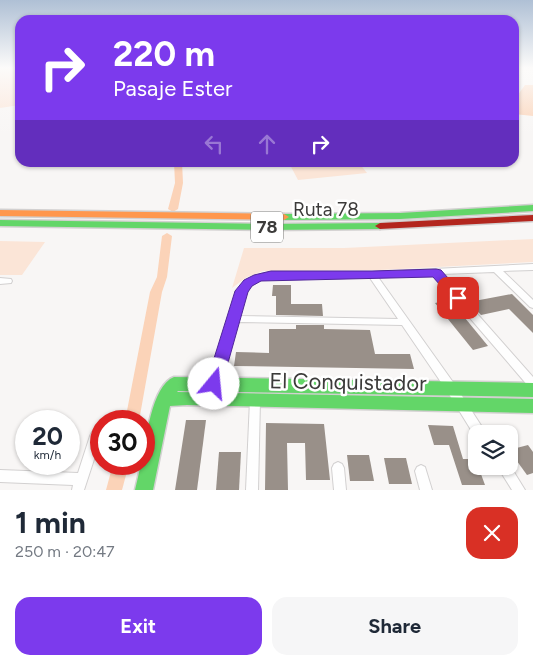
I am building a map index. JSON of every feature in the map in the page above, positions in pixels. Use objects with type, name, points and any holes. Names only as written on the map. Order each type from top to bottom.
[{"type":"main road","name":"Ruta 78","points":[[0,213],[342,217],[445,214],[533,208]]},
{"type":"main road","name":"Ruta 78","points":[[0,223],[325,227],[419,225],[533,218]]},
{"type":"main road","name":"El Conquistador","points":[[163,400],[174,384],[533,390]]},
{"type":"main road","name":"El Conquistador","points":[[163,400],[187,398],[533,406]]},
{"type":"main road","points":[[144,490],[163,400]]},
{"type":"street","points":[[214,384],[242,291],[248,283],[258,278],[271,275],[372,276],[533,267]]},
{"type":"street","points":[[496,269],[533,305]]},
{"type":"street","points":[[436,273],[533,384]]},
{"type":"street","points":[[372,276],[474,425]]},
{"type":"street","points":[[234,319],[404,322]]},
{"type":"street","points":[[252,490],[255,400]]},
{"type":"street","points":[[0,476],[80,484],[90,454]]},
{"type":"street","points":[[338,468],[340,490]]},
{"type":"street","points":[[421,471],[426,490]]},
{"type":"street","points":[[509,475],[519,490]]},
{"type":"shaded area","points":[[0,91],[15,91],[15,106],[0,108]]},
{"type":"shaded area","points":[[521,91],[533,91],[533,116],[519,115],[519,93]]},
{"type":"shaded area","points":[[291,167],[362,167],[367,173],[298,180]]},
{"type":"shaded area","points":[[533,239],[533,262],[380,270],[263,271],[247,277],[232,288],[244,248],[344,248]]},
{"type":"shaded area","points":[[0,241],[45,242],[22,275],[0,275]]},
{"type":"shaded area","points":[[176,391],[441,395],[442,396],[177,393]]},
{"type":"building","points":[[273,285],[291,285],[291,304],[322,304],[323,316],[276,315],[276,296],[272,296]]},
{"type":"building","points":[[512,294],[533,315],[533,333],[509,309],[481,315],[469,302]]},
{"type":"building","points":[[449,300],[488,346],[473,350],[435,303]]},
{"type":"building","points":[[296,325],[324,325],[324,329],[370,330],[375,354],[410,354],[414,369],[234,366],[236,352],[269,353],[269,329],[296,329]]},
{"type":"building","points":[[186,420],[206,420],[197,490],[175,490]]},
{"type":"building","points":[[266,423],[324,424],[330,480],[306,480],[305,443],[287,443],[288,490],[265,490]]},
{"type":"building","points":[[428,425],[453,426],[463,459],[468,459],[468,475],[481,475],[485,485],[462,485],[449,445],[434,445]]},
{"type":"building","points":[[528,445],[533,452],[533,473],[527,475],[518,462],[518,448]]},
{"type":"building","points":[[219,452],[241,452],[239,490],[216,490]]},
{"type":"building","points":[[347,455],[369,455],[374,481],[350,481]]},
{"type":"building","points":[[384,458],[406,458],[412,484],[389,484]]},
{"type":"waterway","points":[[173,209],[179,183],[178,167]]},
{"type":"waterway","points":[[134,410],[156,292],[162,277],[167,236]]},
{"type":"waterway","points":[[114,490],[118,475]]},
{"type":"traffic: fast","points":[[284,217],[400,216],[533,208]]},
{"type":"traffic: fast","points":[[0,223],[267,227],[380,226]]},
{"type":"traffic: fast","points":[[144,490],[163,400],[174,384],[533,390]]},
{"type":"traffic: fast","points":[[163,400],[187,398],[533,406]]},
{"type":"traffic: slow","points":[[0,213],[284,217]]},
{"type":"traffic: jam","points":[[380,226],[533,218]]},
{"type":"route","points":[[214,384],[242,291],[248,283],[258,278],[271,275],[372,276],[436,273],[458,298]]}]
